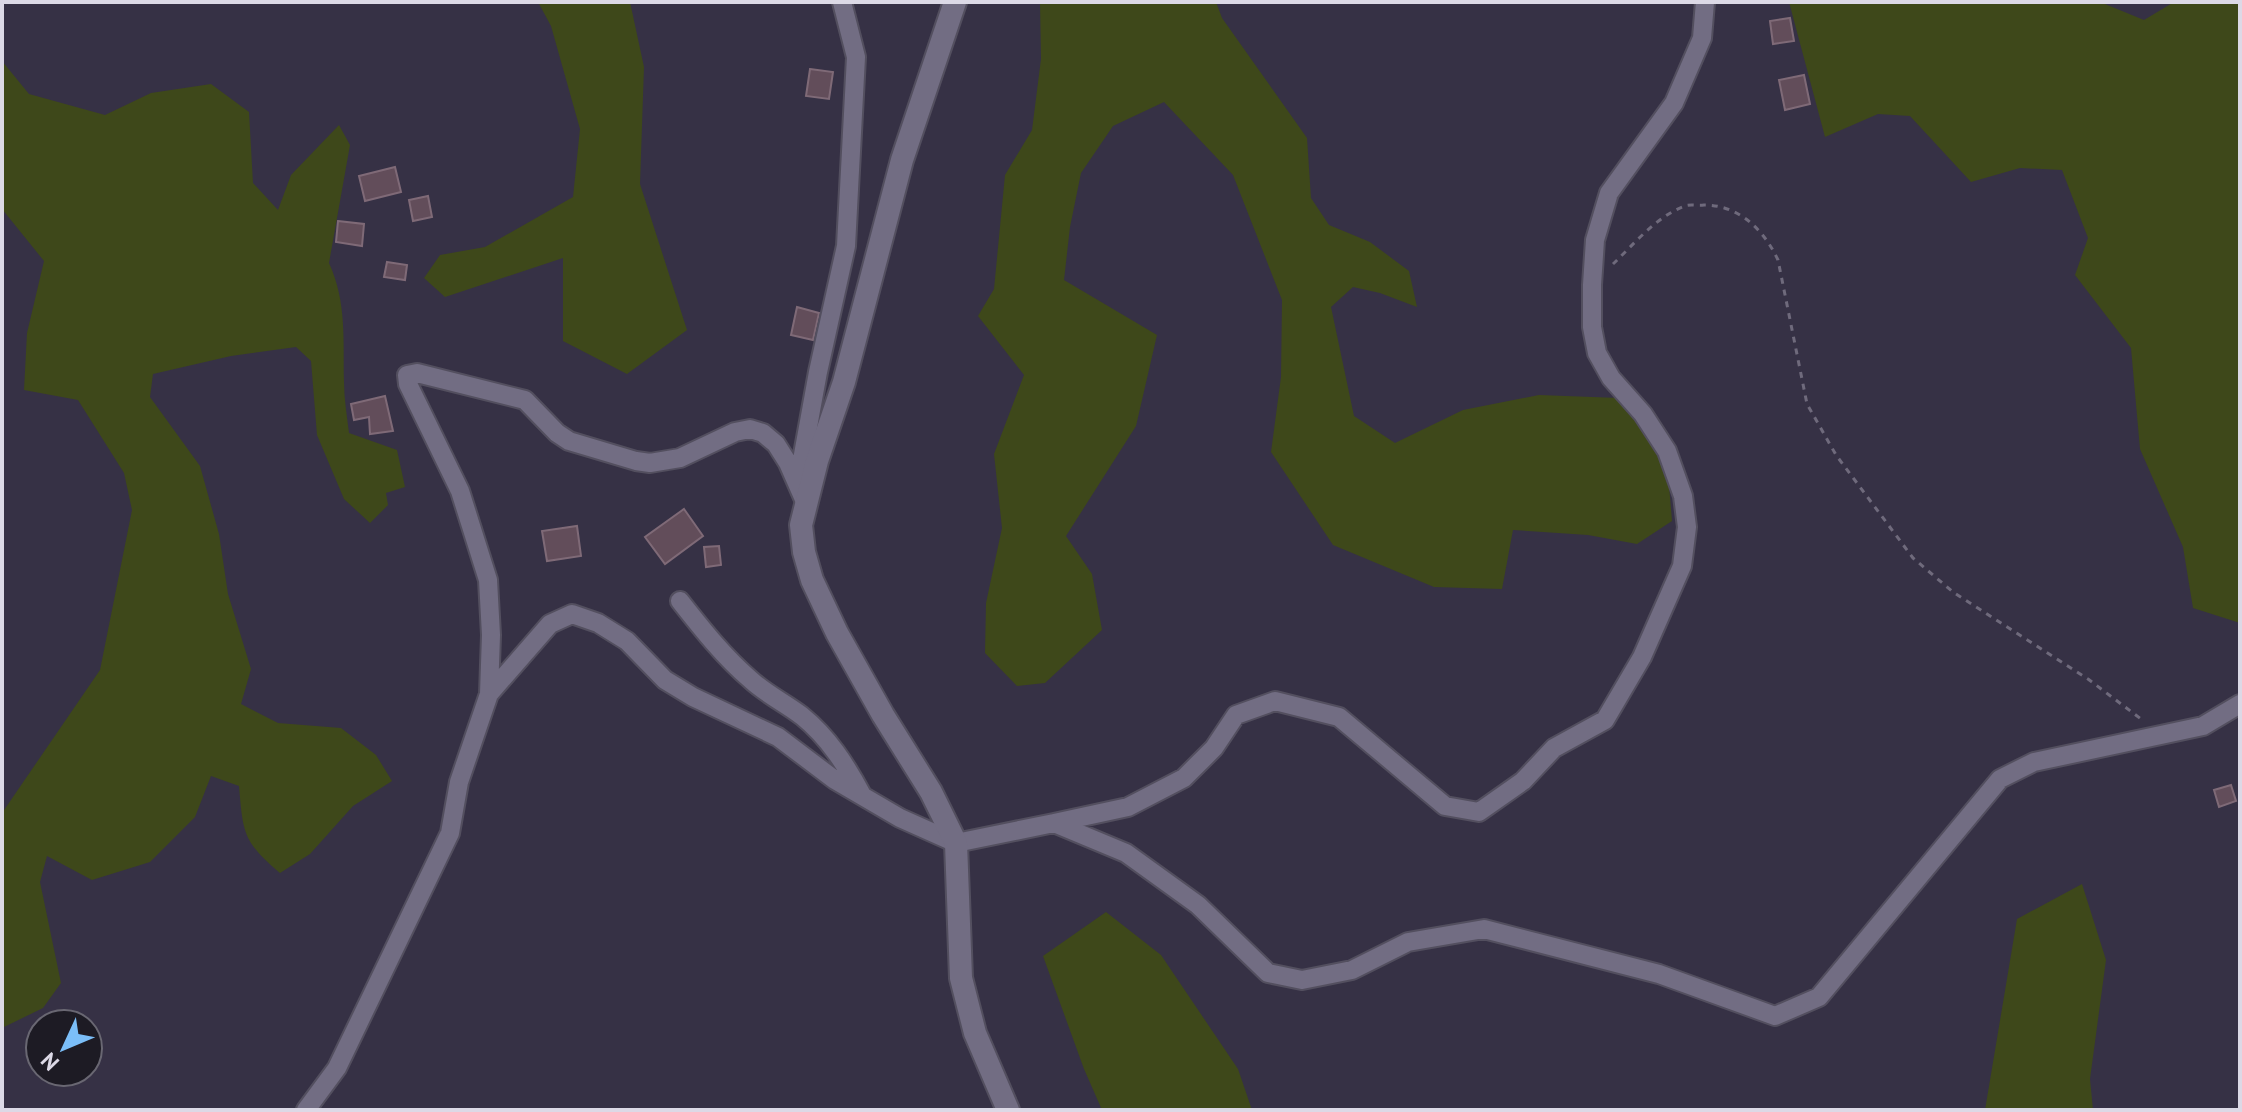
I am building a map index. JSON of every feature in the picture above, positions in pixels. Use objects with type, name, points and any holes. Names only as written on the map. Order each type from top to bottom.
[{"type":"street","points":[[798,482],[846,246],[856,57],[842,2]]},
{"type":"street","points":[[955,2],[902,160],[844,382],[817,461],[801,525],[812,580],[837,633],[931,792],[956,843],[961,978],[975,1033],[1008,1110]]},
{"type":"street","points":[[489,694],[550,624],[572,614],[598,623],[627,641],[665,680],[707,704],[778,737],[815,766],[900,818],[956,843],[1128,807],[1184,778],[1214,748],[1236,715],[1275,701],[1339,717],[1445,806],[1479,812],[1523,781],[1554,748],[1605,720],[1642,657],[1682,566],[1687,527],[1683,496],[1667,451],[1643,414],[1611,378],[1597,353],[1592,327],[1592,285],[1595,240],[1609,193],[1674,103],[1702,38],[1705,2]]},
{"type":"street","points":[[306,1110],[337,1068],[450,833],[459,782],[489,694],[491,635],[488,580],[460,491],[406,380],[411,373],[525,400],[569,441],[636,461],[665,462],[735,432],[750,429],[763,433],[776,444],[798,482],[806,504]]},
{"type":"street","points":[[680,601],[726,658],[754,683],[803,717],[828,742],[846,765],[863,797]]},
{"type":"street","points":[[1054,823],[1126,853],[1198,905],[1268,973],[1302,980],[1339,973],[1352,970],[1408,942],[1484,929],[1659,974],[1775,1016],[1819,997],[2000,779],[2034,762],[2203,726],[2240,704]]},
{"type":"path","points":[[1592,285],[1653,226],[1686,206],[1721,205],[1754,225],[1768,240],[1778,260],[1807,404],[1836,455],[1913,558],[1953,592],[2088,679],[2163,736]]},
{"type":"green space","points":[[538,2],[630,2],[644,67],[640,184],[687,330],[627,374],[563,341],[563,258],[445,297],[424,278],[440,255],[485,247],[573,197],[580,129],[551,26]]},
{"type":"green space","points":[[1040,2],[1216,2],[1222,18],[1307,138],[1311,198],[1329,225],[1370,242],[1409,271],[1417,307],[1353,287],[1331,307],[1354,416],[1395,443],[1463,410],[1539,395],[1619,398],[1667,461],[1672,521],[1637,544],[1588,535],[1513,530],[1502,589],[1434,587],[1333,545],[1271,452],[1281,377],[1282,300],[1233,175],[1164,102],[1113,126],[1081,173],[1070,227],[1064,280],[1157,335],[1136,426],[1066,536],[1092,574],[1102,630],[1045,683],[1017,686],[985,653],[986,603],[1002,528],[994,454],[1024,375],[978,316],[994,289],[1005,175],[1032,130],[1041,59]]},
{"type":"green space","points":[[1789,2],[2100,2],[2144,20],[2174,2],[2240,2],[2240,623],[2193,608],[2183,547],[2140,449],[2131,348],[2075,275],[2088,238],[2062,170],[2020,168],[1971,182],[1910,116],[1878,114],[1825,137]]},
{"type":"green space","points":[[2,61],[29,94],[105,115],[151,93],[211,84],[249,112],[253,183],[278,210],[291,175],[339,125],[350,145],[329,263],[341,307],[344,395],[349,433],[397,450],[405,487],[386,493],[388,505],[370,523],[344,499],[317,435],[311,361],[296,347],[231,356],[153,374],[150,397],[200,466],[219,534],[228,594],[251,669],[241,704],[278,723],[341,728],[376,755],[392,781],[353,806],[310,854],[280,873],[247,836],[239,786],[211,776],[195,817],[150,862],[92,880],[47,856],[40,882],[61,983],[43,1008],[24,1008],[24,1017],[2,1028],[2,813],[100,670],[132,510],[124,473],[78,400],[24,390],[27,333],[44,261],[2,209]]},
{"type":"green space","points":[[2082,884],[2106,960],[2090,1079],[2093,1110],[1985,1110],[2017,919]]},
{"type":"green space","points":[[1106,912],[1161,955],[1238,1069],[1252,1110],[1102,1110],[1043,956]]},
{"type":"building","points":[[1790,18],[1794,41],[1773,44],[1770,21]]},
{"type":"building","points":[[810,69],[833,72],[829,99],[806,96]]},
{"type":"building","points":[[1804,75],[1810,104],[1785,110],[1779,80]]},
{"type":"building","points":[[395,167],[401,192],[365,201],[359,176]]},
{"type":"building","points":[[428,196],[432,217],[413,221],[409,200]]},
{"type":"building","points":[[338,221],[364,224],[362,246],[336,242]]},
{"type":"building","points":[[387,262],[407,265],[405,280],[384,277]]},
{"type":"building","points":[[797,307],[819,313],[813,340],[791,335]]},
{"type":"building","points":[[385,396],[393,431],[370,434],[369,417],[354,420],[351,404]]},
{"type":"building","points":[[684,509],[703,536],[665,564],[645,537]]},
{"type":"building","points":[[577,526],[581,556],[547,561],[542,531]]},
{"type":"building","points":[[719,546],[721,565],[706,567],[704,547]]},
{"type":"building","points":[[2231,785],[2236,801],[2219,807],[2214,790]]}]
